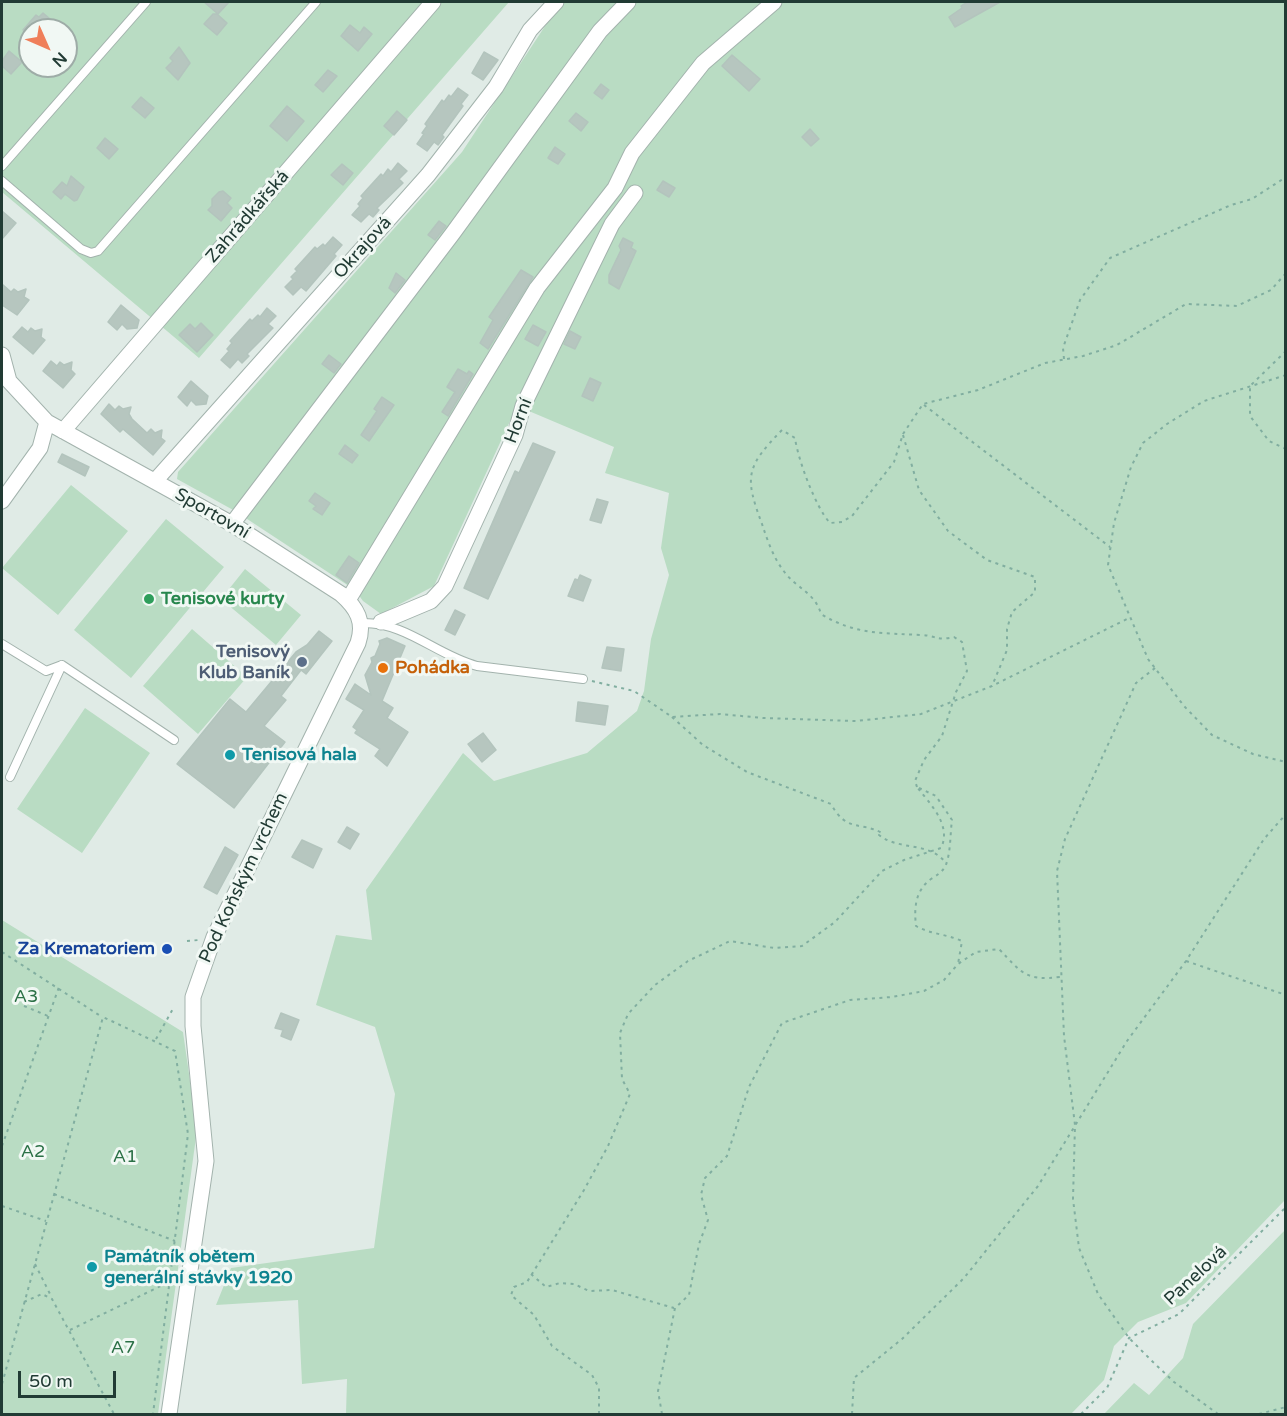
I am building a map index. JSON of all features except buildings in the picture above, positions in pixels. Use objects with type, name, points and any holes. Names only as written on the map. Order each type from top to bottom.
[{"type":"street","name":"Zahrádkářská","points":[[63,430],[433,2]]},
{"type":"street","name":"Okrajová","points":[[155,482],[428,175],[496,87],[530,30],[556,2]]},
{"type":"street","points":[[232,524],[460,224],[600,31],[627,2]]},
{"type":"street","points":[[348,600],[537,288],[615,188],[632,153],[702,63],[774,2]]},
{"type":"street","name":"Horní","points":[[381,622],[431,601],[445,586],[514,435],[523,406],[612,224],[635,193]]},
{"type":"street","name":"Sportovní","points":[[2,355],[5,379],[47,422],[232,524],[348,600],[362,623]]},
{"type":"street","points":[[2,501],[40,448],[47,422]]},
{"type":"street","name":"Pod Koňským vrchem","points":[[169,1414],[206,1161],[193,1026],[193,997],[214,937],[358,643],[362,623]]},
{"type":"lane","points":[[2,166],[146,2]]},
{"type":"lane","points":[[2,181],[81,249],[92,253],[98,251],[316,2]]},
{"type":"lane","points":[[362,623],[381,622],[469,664],[583,679]]},
{"type":"lane","points":[[2,644],[46,670],[62,665]]},
{"type":"lane","points":[[62,665],[174,740]]},
{"type":"lane","points":[[10,777],[62,665]]},
{"type":"path","points":[[1064,359],[1063,348],[1080,300],[1110,258],[1231,205],[1252,199],[1286,177]]},
{"type":"path","points":[[599,1414],[599,1388],[592,1375],[552,1347],[534,1315],[511,1295],[514,1287],[527,1282],[574,1208],[608,1146],[630,1094],[622,1079],[620,1032],[628,1014],[655,986],[688,961],[729,941],[774,948],[802,946],[835,922],[882,871],[904,860],[941,848],[945,838],[941,820],[915,781],[924,760],[942,736],[967,671],[962,642],[954,637],[940,640],[925,635],[888,636],[858,630],[821,614],[817,601],[783,570],[768,540],[749,485],[759,456],[782,430],[795,438],[797,450],[822,514],[830,523],[842,522],[852,516],[894,462],[903,434],[923,404],[968,393],[1045,363],[1117,345],[1186,304],[1237,306],[1271,290],[1286,273]]},
{"type":"path","points":[[1286,351],[1250,386],[1250,417],[1269,441],[1286,449]]},
{"type":"path","points":[[1286,375],[1204,401],[1167,424],[1143,443],[1127,478],[1114,523],[1108,565],[1129,618],[1155,668],[1212,735],[1253,754],[1286,762]]},
{"type":"path","points":[[923,404],[1110,547]]},
{"type":"path","points":[[903,434],[919,490],[948,531],[987,560],[1035,577],[1035,592],[1012,612],[1007,629],[1007,650],[992,686]]},
{"type":"path","points":[[672,717],[720,714],[856,721],[921,714],[992,686],[1129,618]]},
{"type":"path","points":[[1155,668],[1136,683],[1065,839],[1057,871],[1064,1036],[1075,1125],[1073,1199],[1079,1248],[1098,1294],[1129,1338],[1147,1357],[1174,1382],[1218,1414]]},
{"type":"path","points":[[583,679],[634,691],[672,717],[703,745],[747,772],[831,804],[835,812],[854,827],[874,829],[882,833],[879,835],[885,841],[932,850],[946,863]]},
{"type":"path","points":[[917,787],[936,796],[952,820],[946,863],[940,874],[929,881],[920,892],[914,908],[916,926],[927,932],[947,934],[962,941],[958,964]]},
{"type":"path","points":[[852,1414],[854,1378],[902,1340],[964,1278],[1038,1186],[1127,1041],[1186,961],[1264,838],[1286,814]]},
{"type":"path","points":[[662,1414],[658,1391],[675,1308],[690,1295],[699,1244],[708,1220],[701,1196],[705,1178],[727,1156],[749,1087],[782,1023],[850,1000],[892,997],[924,991],[944,980],[958,964],[976,952],[999,949],[1025,976],[1038,980],[1060,977]]},
{"type":"path","points":[[2,952],[104,1017],[175,1050],[188,1134],[153,1414]]},
{"type":"path","points":[[1186,961],[1286,995]]},
{"type":"path","points":[[2,1146],[58,987]]},
{"type":"path","points":[[24,1006],[48,1016]]},
{"type":"path","points":[[155,1039],[174,1007]]},
{"type":"path","points":[[2,1384],[104,1017]]},
{"type":"path","points":[[54,1194],[175,1241]]},
{"type":"path","points":[[2,1206],[46,1221]]},
{"type":"path","name":"Panelová","points":[[1129,1338],[1179,1314],[1286,1207]]},
{"type":"path","points":[[35,1264],[114,1414]]},
{"type":"path","points":[[531,1274],[546,1287],[560,1283],[574,1284],[589,1291],[612,1290],[675,1308]]},
{"type":"path","points":[[70,1330],[169,1282]]},
{"type":"path","points":[[24,1302],[42,1294],[52,1299]]},
{"type":"path","points":[[1081,1414],[1107,1389],[1129,1338]]},
{"type":"path","points":[[1259,1414],[1286,1407]]},
{"type":"green space","points":[[2,2],[509,2],[199,358],[2,192]]},
{"type":"green space","points":[[565,2],[1285,2],[1285,1200],[1186,1303],[1138,1322],[1114,1346],[1104,1380],[1071,1414],[346,1414],[347,1379],[302,1384],[298,1300],[216,1305],[231,1268],[374,1248],[395,1094],[375,1027],[316,1005],[336,935],[372,940],[366,890],[463,753],[494,781],[587,753],[637,711],[644,691],[651,639],[669,575],[661,548],[669,493],[605,473],[614,447],[517,406],[434,586],[381,614],[363,601],[355,590],[235,511],[177,479],[178,472],[462,152],[555,11]]},
{"type":"green space","points":[[71,485],[128,531],[58,615],[2,568]]},
{"type":"green space","name":"Tenisové kurty","points":[[166,519],[224,567],[131,678],[74,630]]},
{"type":"green space","name":"Tenisové kurty","points":[[245,569],[301,615],[276,645],[221,599]]},
{"type":"green space","name":"Tenisové kurty","points":[[192,629],[247,677],[198,734],[143,686]]},
{"type":"green space","points":[[85,708],[150,753],[82,853],[17,809]]},
{"type":"green space","points":[[2,920],[183,1032],[197,1130],[158,1414],[2,1414]]},
{"type":"green space","points":[[1285,1230],[1285,1414],[1104,1414],[1134,1383],[1149,1395],[1183,1358],[1193,1324]]},
{"type":"place","name":"Tenisové kurty","points":[[149,599]]},
{"type":"place","name":"Tenisový Klub Baník","points":[[302,662]]},
{"type":"place","name":"Pohádka","points":[[383,668]]},
{"type":"place","name":"Tenisová hala","points":[[230,755]]},
{"type":"place","name":"Za Krematoriem","points":[[167,949]]},
{"type":"place","name":"Památník obětem generální stávky 1920","points":[[92,1267]]},
{"type":"park label","name":"A3","points":[[26,997]]},
{"type":"park label","name":"A2","points":[[33,1152]]},
{"type":"park label","name":"A1","points":[[125,1157]]},
{"type":"park label","name":"A7","points":[[123,1348]]}]
